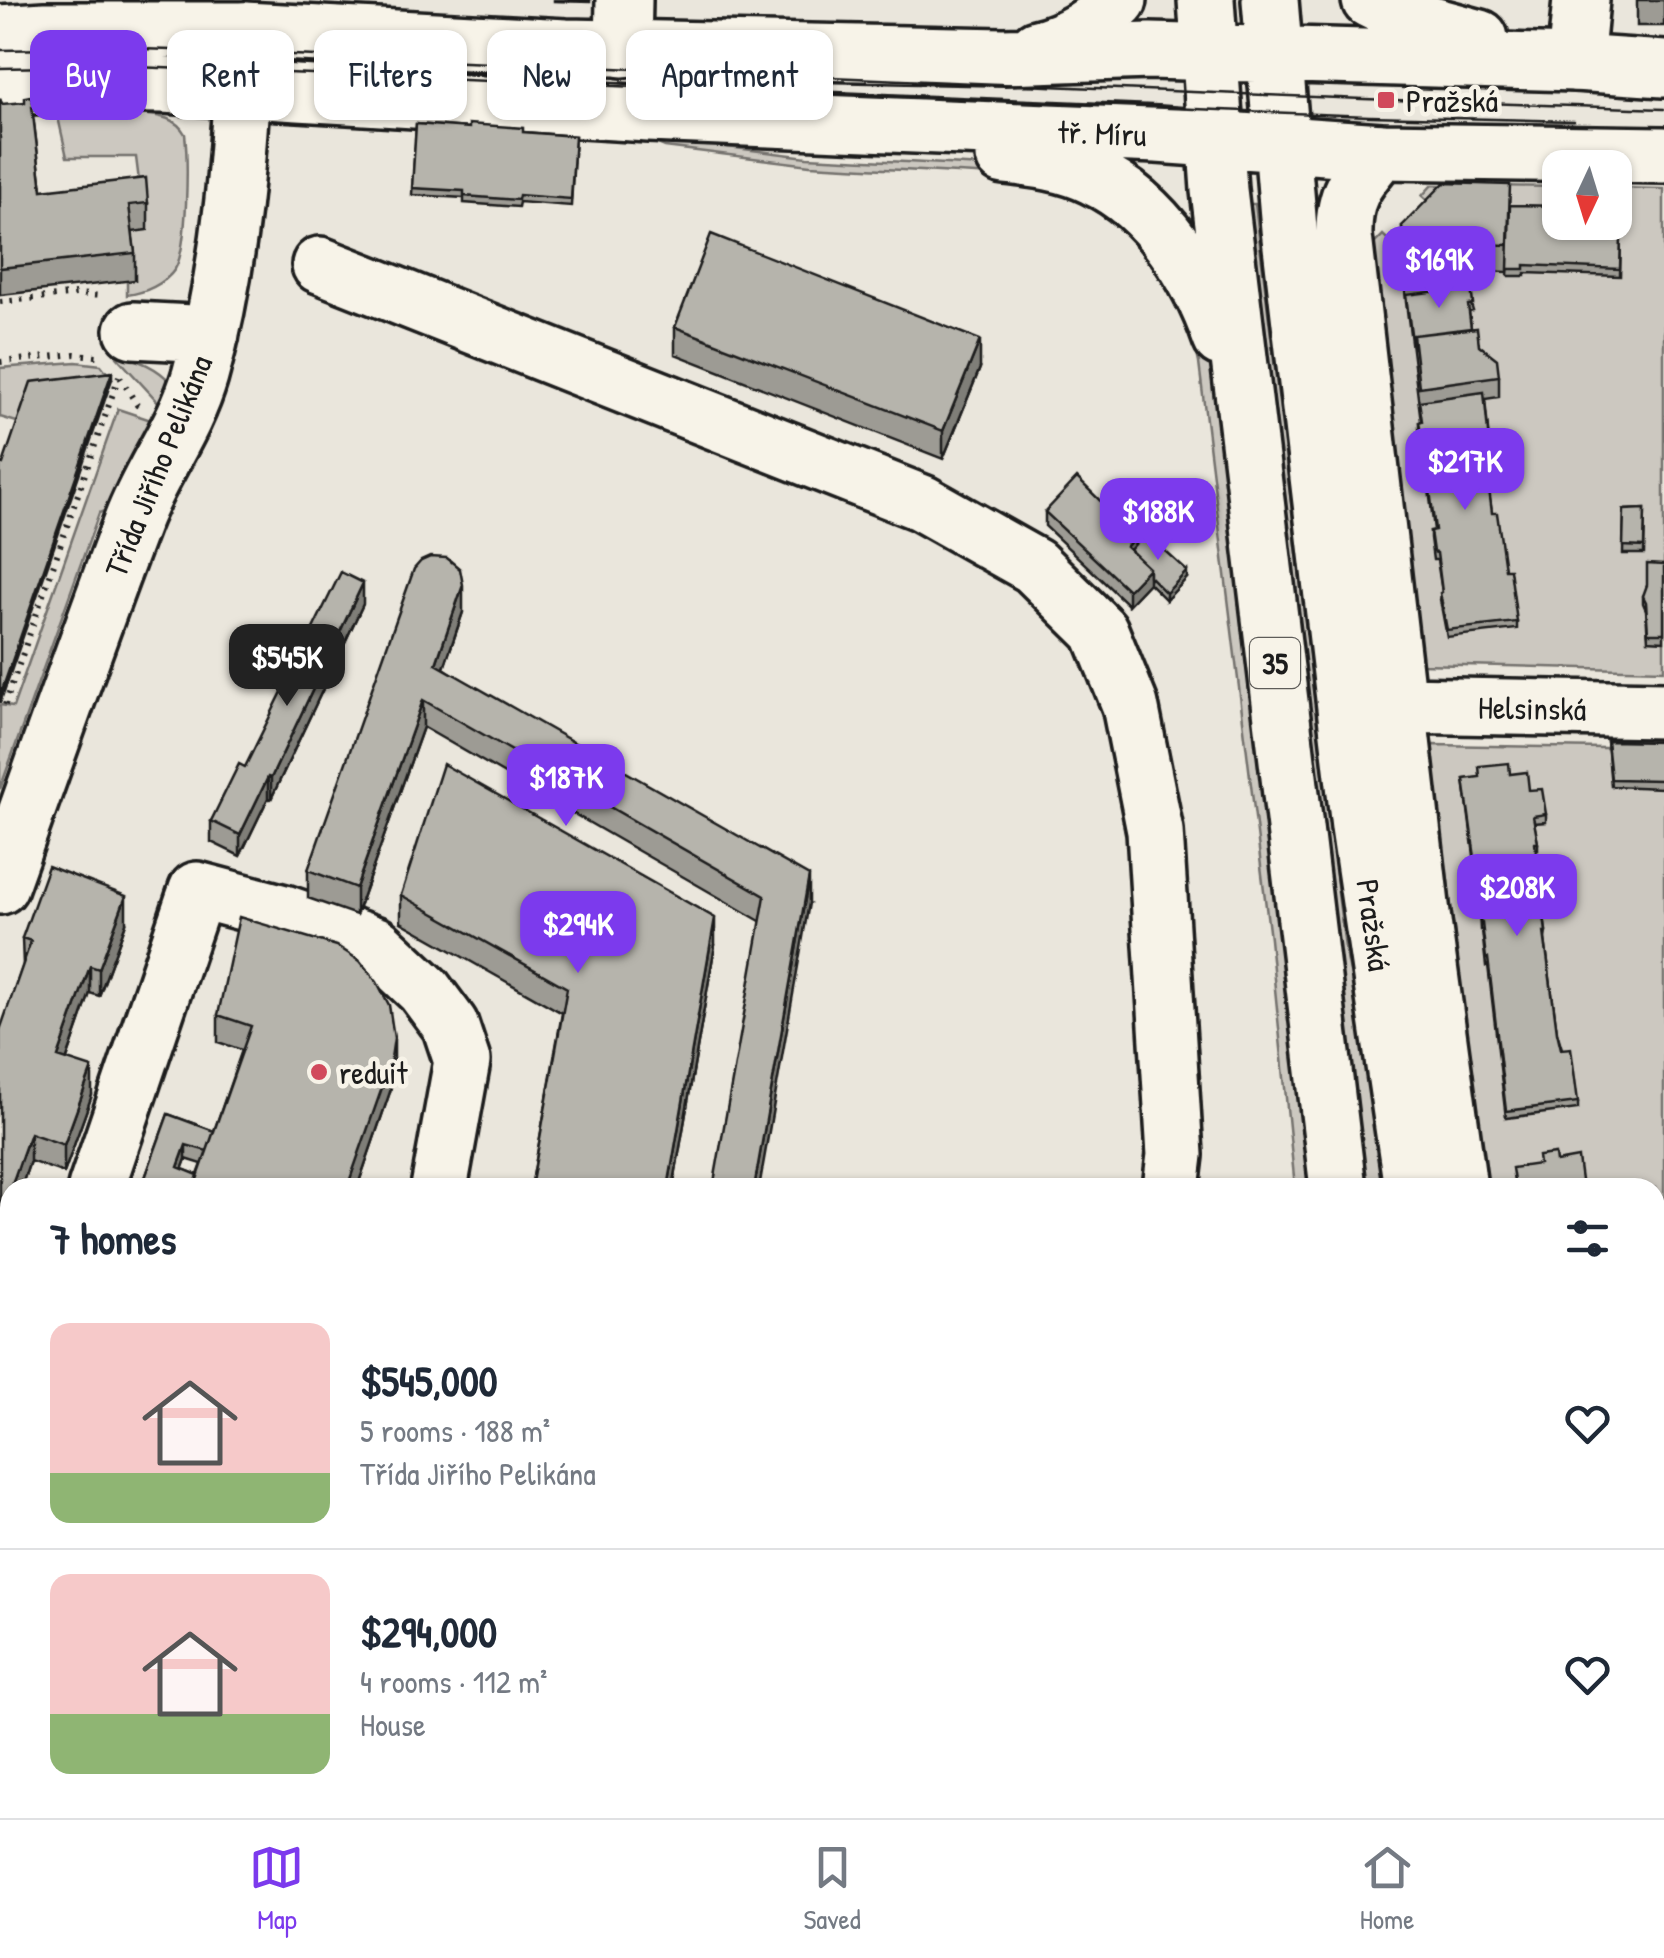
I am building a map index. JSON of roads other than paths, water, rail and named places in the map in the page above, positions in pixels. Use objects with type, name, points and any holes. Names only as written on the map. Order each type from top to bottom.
[{"type":"main road","points":[[1004,56],[1069,38],[1119,0]]},
{"type":"main road","name":"35","points":[[1206,0],[1214,124]]},
{"type":"main road","points":[[1370,0],[1406,18],[1575,63]]},
{"type":"main road","points":[[1575,63],[1581,0]]},
{"type":"main road","points":[[24,86],[30,21],[244,30],[624,24],[1004,56],[1208,53],[1272,20],[1575,63],[1664,69]]},
{"type":"main road","name":"Pražská","points":[[1272,20],[1289,229],[1359,827],[1411,1178]]},
{"type":"main road","name":"tř. Míru","points":[[24,86],[167,86]]},
{"type":"main road","name":"tř. Míru","points":[[294,92],[626,113]]},
{"type":"main road","name":"tř. Míru","points":[[833,117],[1214,124],[1282,144],[1381,150],[1664,155]]},
{"type":"main road","name":"Třída Jiřího Pelikána","points":[[0,886],[134,516],[198,382],[211,334],[232,216],[240,120]]},
{"type":"main road","points":[[676,120],[782,144],[1028,158],[1096,177],[1144,212],[1198,283],[1221,338],[1248,430]]},
{"type":"main road","name":"Pražská","points":[[1214,124],[1337,1178]]},
{"type":"main road","name":"Pražská","points":[[1381,150],[1350,190],[1344,221],[1377,532],[1457,1178]]},
{"type":"main road","points":[[320,265],[922,503],[1034,566],[1100,631],[1130,706],[1155,832],[1176,1155],[1173,1178]]},
{"type":"main road","points":[[116,345],[211,334]]},
{"type":"main road","name":"Helsinská","points":[[1400,705],[1664,710]]},
{"type":"main road","points":[[99,1178],[197,890],[284,913],[376,946],[424,990],[450,1025],[462,1061],[442,1178]]},
{"type":"tram line","points":[[0,50],[172,50],[1664,109]]},
{"type":"tram line","points":[[0,68],[110,66],[1574,121]]},
{"type":"place","name":"Pražská","points":[[1386,100]]},
{"type":"place","name":"reduit","points":[[319,1072]]}]
